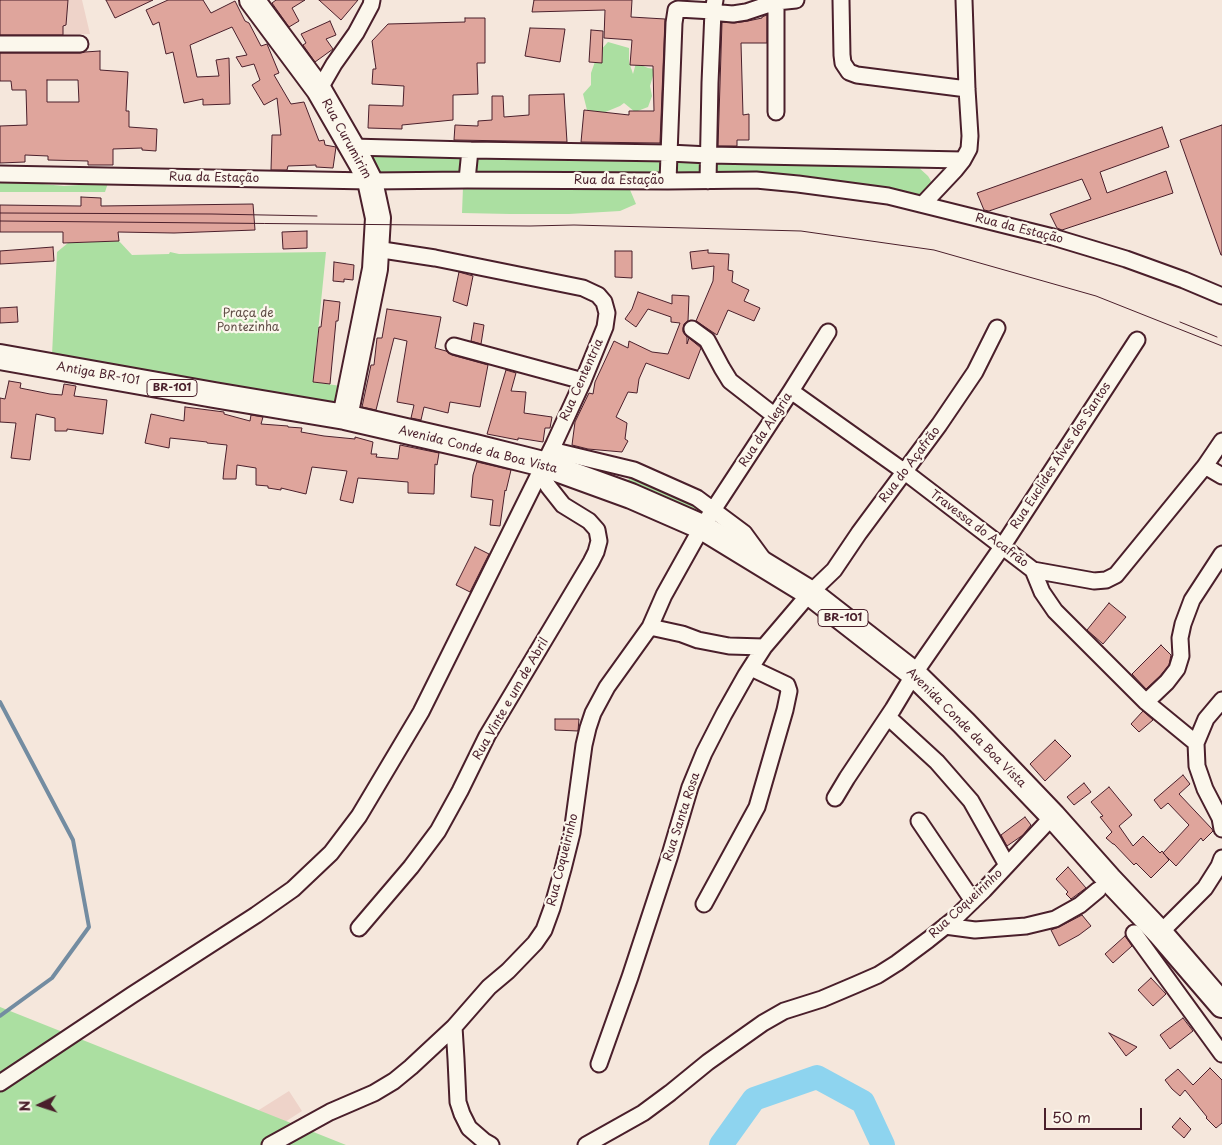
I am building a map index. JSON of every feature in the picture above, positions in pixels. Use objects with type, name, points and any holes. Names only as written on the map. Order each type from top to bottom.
[{"type":"main road","name":"Rua Curumirim","points":[[252,0],[318,90],[370,181],[378,218],[375,269],[345,416]]},
{"type":"main road","name":"Antiga BR-101","points":[[0,357],[224,397],[345,416]]},
{"type":"main road","name":"Avenida Conde da Boa Vista","points":[[345,416],[545,462],[616,490],[708,518],[772,570],[810,593],[914,674],[1054,816],[1222,1005]]},
{"type":"street","points":[[714,5],[721,13],[732,14],[746,12],[776,2],[796,0]]},
{"type":"street","points":[[842,0],[842,55],[843,63],[849,72],[857,76],[966,89]]},
{"type":"street","points":[[922,204],[964,160],[969,149],[964,0]]},
{"type":"street","points":[[318,90],[375,2]]},
{"type":"street","points":[[776,2],[776,112]]},
{"type":"street","points":[[668,181],[674,15],[678,9],[714,5]]},
{"type":"street","points":[[708,181],[714,5]]},
{"type":"street","points":[[0,44],[80,44]]},
{"type":"street","points":[[352,147],[964,160]]},
{"type":"street","points":[[467,180],[470,150]]},
{"type":"street","name":"Rua da Estação","points":[[0,174],[370,181],[756,180],[888,196],[922,204],[1053,237],[1126,258],[1222,296]]},
{"type":"street","name":"Rua Cententria","points":[[0,1083],[256,915],[293,889],[332,853],[359,816],[421,712],[583,381],[605,327],[606,313],[604,302],[598,295],[583,288],[435,258],[376,249]]},
{"type":"street","points":[[692,328],[707,340],[730,381],[775,416]]},
{"type":"street","name":"Rua do Açafrão","points":[[810,593],[834,570],[957,399],[975,372],[997,328]]},
{"type":"street","name":"Rua da Alegria","points":[[708,518],[828,332]]},
{"type":"street","name":"Rua Euclides Alves dos Santos","points":[[835,798],[914,674],[1002,547],[1138,340]]},
{"type":"street","points":[[454,346],[583,381]]},
{"type":"street","name":"Travessa do Acafrão","points":[[791,391],[905,472],[1033,570],[1094,581],[1106,580],[1116,575],[1205,466],[1222,441]]},
{"type":"street","points":[[545,462],[625,467],[634,470],[698,498],[708,518]]},
{"type":"street","name":"Rua Vinte e um de Abril","points":[[358,928],[411,867],[438,831],[487,736],[596,552],[599,541],[597,530],[589,522],[563,505],[548,486],[545,462]]},
{"type":"street","points":[[1205,466],[1222,476]]},
{"type":"street","points":[[616,490],[625,467]]},
{"type":"street","name":"Rua Coqueirinho","points":[[454,1027],[489,987],[508,971],[535,943],[544,930],[552,908],[572,833],[581,765],[593,713],[607,686],[650,627],[664,595],[708,518]]},
{"type":"street","points":[[1146,702],[1167,682],[1177,669],[1181,656],[1180,638],[1183,624],[1192,600],[1222,554]]},
{"type":"street","points":[[1033,570],[1042,592],[1054,611],[1146,702],[1196,743]]},
{"type":"street","name":"Rua Santa Rosa","points":[[599,1064],[630,977],[690,787],[704,753],[746,675],[764,647],[810,593]]},
{"type":"street","points":[[650,627],[729,646],[746,648],[764,647]]},
{"type":"street","points":[[704,904],[757,807],[789,691],[787,685],[751,668]]},
{"type":"street","points":[[1222,700],[1206,719],[1196,743],[1197,766],[1205,789],[1220,818],[1222,829]]},
{"type":"street","points":[[888,717],[936,762],[971,801],[1007,865]]},
{"type":"street","name":"Rua Coqueirinho","points":[[586,1145],[643,1113],[708,1062],[763,1023],[784,1012],[822,999],[878,974],[928,940],[973,901],[1054,816]]},
{"type":"street","points":[[919,821],[973,901]]},
{"type":"street","points":[[1160,933],[1204,888],[1219,866],[1222,858]]},
{"type":"street","points":[[945,926],[975,930],[1026,926],[1055,919],[1080,905],[1098,890]]},
{"type":"street","points":[[1134,933],[1222,1054]]},
{"type":"street","points":[[270,1145],[330,1112],[374,1093],[394,1081],[454,1027]]},
{"type":"street","points":[[454,1027],[458,1102],[469,1128],[491,1145]]},
{"type":"shaded area","points":[[0,0],[82,0],[90,34],[63,35]]},
{"type":"shaded area","points":[[289,1091],[302,1111],[249,1145],[208,1142]]},
{"type":"green space","points":[[608,42],[629,48],[629,62],[633,74],[636,63],[655,69],[650,86],[652,96],[648,107],[635,112],[624,103],[603,113],[587,110],[583,94],[591,85],[591,73],[598,53]]},
{"type":"green space","points":[[367,148],[917,166],[931,181],[930,185],[917,198],[896,191],[793,174],[666,176],[378,175]]},
{"type":"green space","points":[[0,180],[64,186],[108,183],[105,192],[0,192]]},
{"type":"green space","points":[[628,185],[636,204],[620,211],[569,214],[462,213],[463,187]]},
{"type":"green space","name":"Praça de Pontezinha","points":[[119,241],[132,255],[169,254],[170,252],[179,254],[326,252],[313,382],[341,386],[338,405],[52,355],[57,252],[68,243]]},
{"type":"green space","points":[[631,477],[702,508],[702,512],[700,515],[629,483],[629,478]]},
{"type":"green space","points":[[0,1007],[346,1145],[0,1145]]},
{"type":"building","points":[[0,0],[68,0],[66,25],[63,26],[63,35],[0,35]]},
{"type":"building","points":[[106,0],[153,0],[115,18]]},
{"type":"building","points":[[168,0],[203,0],[211,13],[235,1],[261,46],[267,44],[279,73],[274,75],[291,104],[304,102],[319,141],[324,140],[325,145],[336,147],[333,168],[316,167],[316,165],[288,166],[287,170],[271,170],[272,135],[281,135],[277,98],[264,105],[252,85],[260,80],[254,64],[242,67],[236,57],[247,55],[232,27],[190,45],[197,77],[219,76],[216,60],[229,58],[230,104],[203,105],[203,99],[184,103],[173,52],[166,54],[159,22],[153,25],[146,10]]},
{"type":"building","points":[[276,0],[305,0],[292,8],[299,21],[289,27],[272,3]]},
{"type":"building","points":[[319,0],[358,0],[341,20]]},
{"type":"building","points":[[534,0],[632,0],[631,17],[665,19],[660,143],[581,142],[584,110],[629,115],[629,111],[654,111],[653,66],[630,65],[632,40],[604,38],[605,10],[532,12]]},
{"type":"building","points":[[767,15],[767,43],[741,43],[743,115],[749,114],[749,140],[737,140],[737,146],[718,146],[722,22],[748,21]]},
{"type":"building","points":[[465,18],[485,18],[485,63],[477,63],[478,94],[453,95],[453,120],[402,125],[402,129],[368,128],[369,105],[403,106],[404,86],[372,84],[373,69],[376,69],[372,41],[388,24],[465,22]]},
{"type":"building","points":[[330,21],[336,35],[326,39],[333,49],[315,62],[303,45],[306,43],[301,34]]},
{"type":"building","points":[[530,28],[565,29],[560,62],[525,56]]},
{"type":"building","points":[[591,30],[603,31],[602,63],[589,62]]},
{"type":"building","points":[[100,51],[100,70],[128,72],[126,111],[129,111],[129,127],[157,129],[156,151],[142,150],[142,148],[113,149],[113,165],[88,165],[88,161],[48,160],[48,156],[25,155],[25,162],[0,163],[0,126],[27,125],[26,90],[12,90],[11,81],[0,81],[0,53]],"holes":[[[47,80],[78,80],[79,102],[47,102]]]},
{"type":"building","points":[[564,94],[567,142],[454,140],[455,125],[478,126],[478,121],[492,120],[492,96],[503,96],[504,117],[529,115],[529,95]]},
{"type":"building","points":[[1222,125],[1222,255],[1221,255],[1180,140]]},
{"type":"building","points":[[1162,127],[1169,147],[1100,172],[1107,193],[1166,171],[1173,193],[1062,230],[1057,228],[1050,214],[1091,199],[1082,179],[989,211],[984,210],[977,193]]},
{"type":"building","points":[[81,197],[101,198],[101,206],[253,204],[255,230],[174,233],[118,232],[119,241],[63,243],[63,232],[0,232],[0,205],[81,206]]},
{"type":"building","points":[[307,231],[307,248],[283,249],[282,232]]},
{"type":"building","points":[[53,247],[54,261],[0,264],[0,251]]},
{"type":"building","points":[[708,250],[708,253],[729,254],[728,270],[733,271],[732,282],[749,290],[744,301],[760,308],[754,321],[728,310],[717,335],[696,321],[713,281],[714,266],[692,269],[690,252]]},
{"type":"building","points":[[615,251],[632,251],[632,278],[615,277]]},
{"type":"building","points":[[334,262],[354,265],[353,280],[344,279],[344,282],[333,281]]},
{"type":"building","points":[[459,272],[473,276],[467,306],[453,301]]},
{"type":"building","points":[[638,292],[672,304],[672,295],[689,296],[688,321],[684,324],[683,332],[687,337],[687,344],[689,338],[701,348],[689,379],[646,363],[639,379],[637,393],[628,392],[616,417],[627,423],[625,439],[628,441],[622,452],[588,449],[572,445],[575,422],[589,393],[593,394],[595,382],[614,341],[628,348],[629,341],[652,352],[668,354],[680,323],[671,322],[671,317],[648,309],[636,327],[625,319],[632,309]]},
{"type":"building","points":[[324,300],[340,302],[338,321],[336,321],[330,384],[313,382]]},
{"type":"building","points":[[17,307],[18,322],[0,323],[0,308]]},
{"type":"building","points":[[387,309],[441,317],[435,348],[488,365],[480,407],[450,402],[448,413],[424,407],[421,420],[411,418],[414,405],[397,402],[407,341],[394,338],[376,410],[362,407],[371,365],[374,365],[377,338],[382,338]]},
{"type":"building","points":[[474,323],[484,325],[481,344],[471,341]]},
{"type":"building","points":[[506,370],[516,373],[511,391],[526,392],[524,413],[552,417],[550,428],[545,428],[543,442],[518,438],[518,440],[487,434]]},
{"type":"building","points":[[9,381],[21,383],[20,388],[62,395],[64,384],[76,386],[74,396],[107,400],[103,434],[67,429],[67,431],[55,431],[55,418],[36,414],[30,460],[11,458],[16,423],[0,422],[0,398],[5,399]]},
{"type":"building","points":[[185,407],[224,412],[224,414],[250,421],[251,415],[263,417],[261,424],[302,428],[301,432],[355,439],[355,437],[373,442],[371,454],[377,454],[376,457],[398,459],[400,445],[439,453],[437,465],[435,464],[434,494],[408,493],[408,482],[358,478],[353,503],[340,500],[347,471],[312,467],[306,494],[256,485],[256,468],[237,465],[236,479],[223,479],[227,445],[170,438],[169,448],[145,443],[151,414],[184,421]]},
{"type":"building","points":[[477,462],[511,470],[505,490],[500,526],[490,525],[493,500],[471,497],[473,475]]},
{"type":"building","points":[[475,547],[489,554],[470,592],[456,585]]},
{"type":"building","points":[[1109,603],[1126,617],[1103,644],[1087,630]]},
{"type":"building","points":[[1161,645],[1171,655],[1169,665],[1146,689],[1132,674]]},
{"type":"building","points":[[1143,711],[1153,720],[1139,732],[1131,724]]},
{"type":"building","points":[[555,719],[579,719],[578,731],[555,730]]},
{"type":"building","points":[[1055,740],[1071,756],[1045,781],[1030,764]]},
{"type":"building","points":[[1183,775],[1190,784],[1179,794],[1213,831],[1203,841],[1201,838],[1176,866],[1163,853],[1189,825],[1168,803],[1161,809],[1154,800]]},
{"type":"building","points":[[1084,783],[1091,792],[1074,805],[1067,797]]},
{"type":"building","points":[[1109,787],[1132,815],[1119,826],[1133,846],[1143,836],[1160,853],[1162,851],[1169,860],[1151,878],[1136,863],[1134,865],[1106,838],[1112,832],[1100,817],[1103,816],[1091,802]]},
{"type":"building","points":[[1025,817],[1031,825],[1023,835],[1007,846],[1001,835]]},
{"type":"building","points":[[1068,867],[1086,888],[1071,899],[1066,894],[1068,892],[1056,879]]},
{"type":"building","points":[[1082,915],[1091,926],[1059,946],[1051,930]]},
{"type":"building","points":[[1125,936],[1132,946],[1113,963],[1105,954]]},
{"type":"building","points":[[1151,978],[1166,994],[1153,1006],[1138,990]]},
{"type":"building","points":[[1183,1018],[1193,1031],[1170,1049],[1160,1035]]},
{"type":"building","points":[[1109,1033],[1137,1047],[1126,1056]]},
{"type":"building","points":[[1210,1068],[1222,1080],[1222,1123],[1216,1128],[1185,1090],[1180,1096],[1165,1080],[1178,1069],[1193,1085]]},
{"type":"building","points":[[1180,1118],[1191,1129],[1184,1138],[1172,1127]]},
{"type":"waterway","points":[[0,702],[73,840],[89,927],[52,978],[0,1016]]},
{"type":"waterway","points":[[721,1145],[754,1099],[817,1077],[863,1102],[883,1145]]},
{"type":"tram line","points":[[0,213],[317,216]]},
{"type":"tram line","points":[[0,221],[574,225],[801,231],[934,250],[1096,296],[1222,346]]},
{"type":"tram line","points":[[1180,322],[1217,337]]}]
